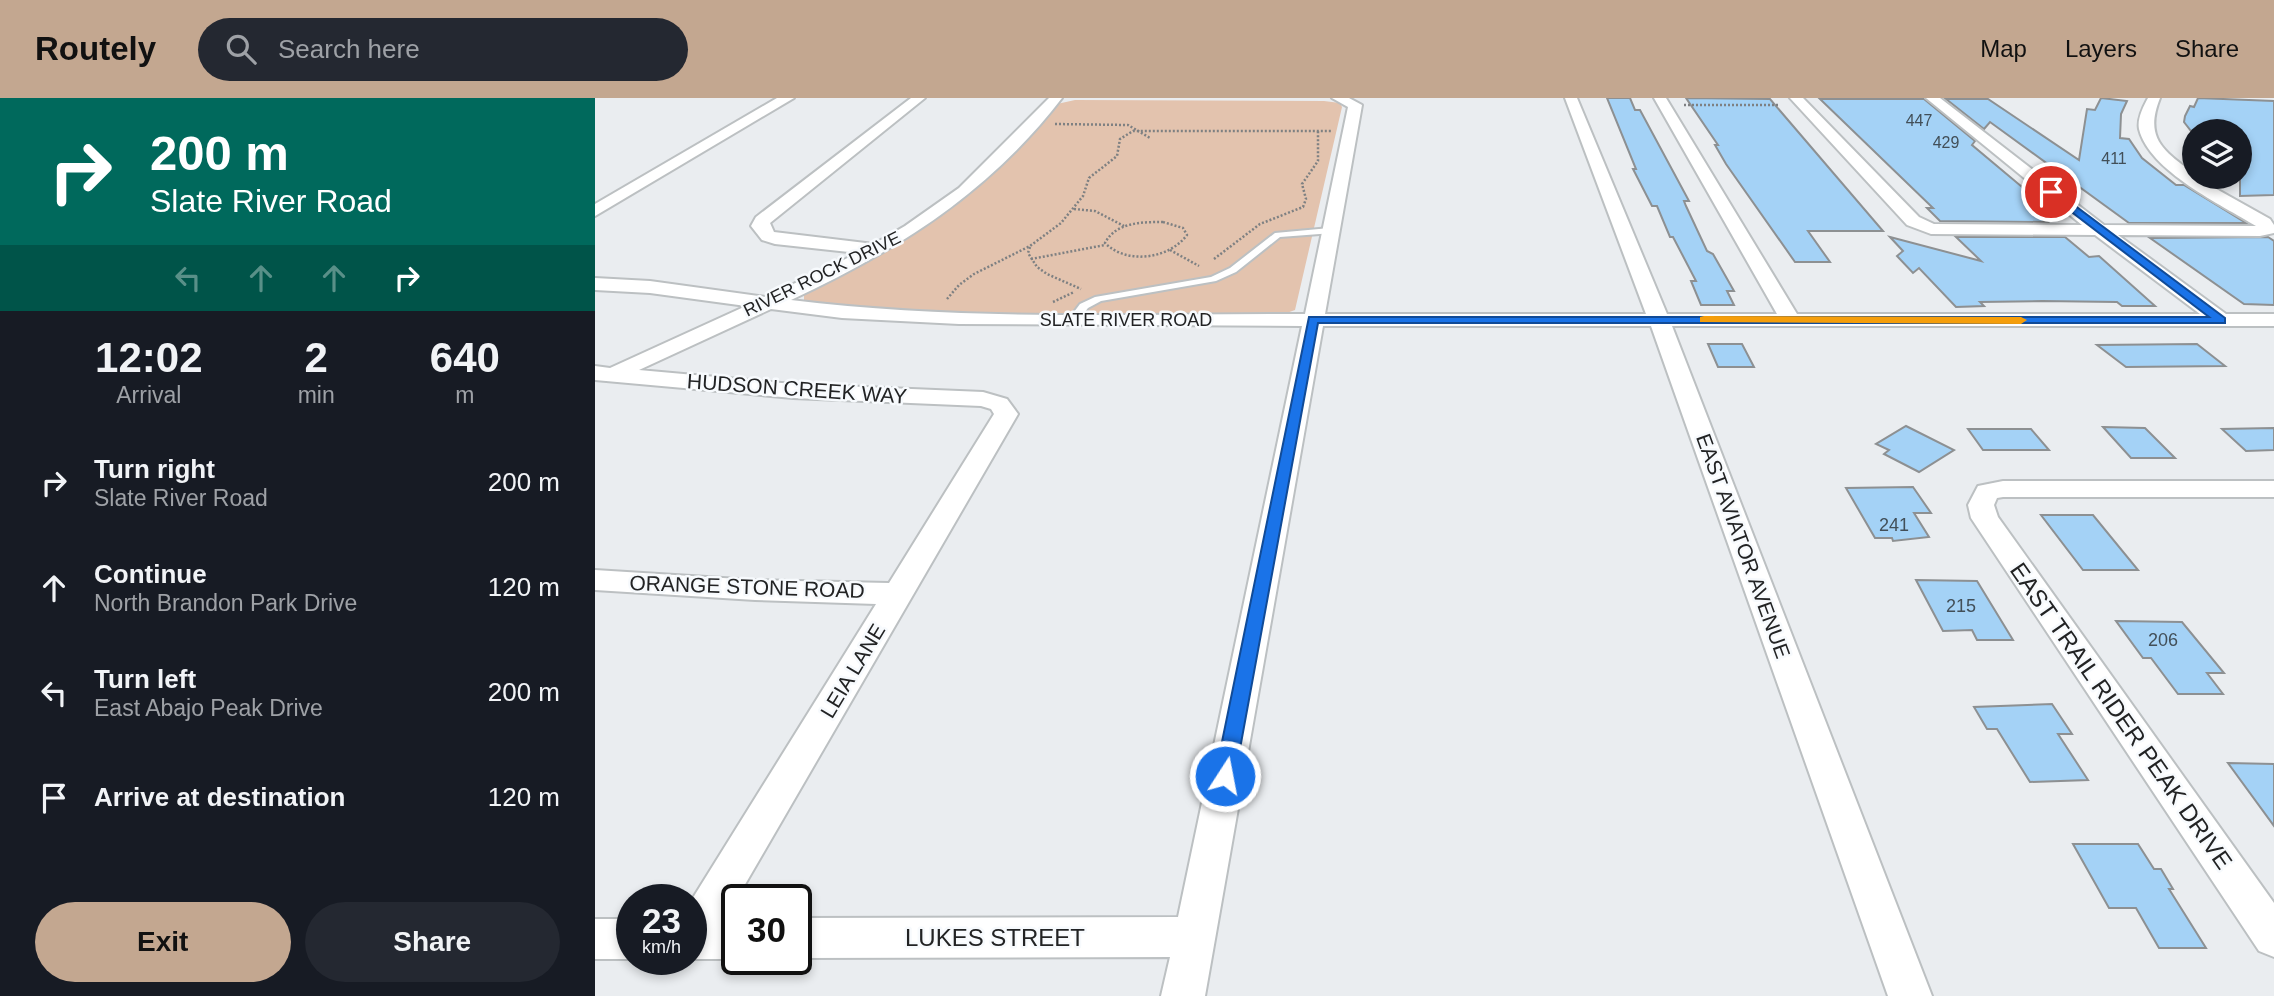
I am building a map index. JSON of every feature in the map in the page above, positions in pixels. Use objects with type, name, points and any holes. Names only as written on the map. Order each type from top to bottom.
[{"type":"street","points":[[595,212],[771,105],[788,98]]},
{"type":"street","points":[[877,250],[781,240],[768,236],[760,226],[761,221],[919,98]]},
{"type":"street","name":"RIVER ROCK DRIVE","points":[[601,377],[767,303],[877,250],[928,218],[971,186],[1056,98]]},
{"type":"street","name":"EAST AVIATOR AVENUE","points":[[1571,98],[1659,320],[1910,996]]},
{"type":"street","points":[[1660,98],[1791,320]]},
{"type":"street","points":[[1932,98],[2102,232],[2221,320]]},
{"type":"street","points":[[1793,102],[1921,226],[1954,231],[2268,229],[2263,223],[2182,171],[2156,148],[2147,134],[2145,122],[2154,98]]},
{"type":"street","points":[[1183,996],[1355,106],[1342,99]]},
{"type":"street","name":"SLATE RIVER ROAD","points":[[595,284],[671,288],[767,303],[872,314],[1073,320],[2274,320]]},
{"type":"street","name":"HUDSON CREEK WAY","points":[[601,377],[793,391],[983,399],[999,404]]},
{"type":"street","name":"LEIA LANE","points":[[707,913],[1004,420],[1004,408],[999,404]]},
{"type":"street","name":"EAST TRAIL RIDER PEAK DRIVE","points":[[2274,489],[2003,489],[1987,492],[1980,505],[1985,518],[2274,937]]},
{"type":"street","name":"ORANGE STONE ROAD","points":[[595,580],[755,590],[900,594]]},
{"type":"street","name":"LUKES STREET","points":[[812,938],[1194,937]]},
{"type":"street","points":[[595,939],[616,939]]},
{"type":"lane","points":[[1073,320],[1084,306],[1098,299],[1220,277],[1278,235],[1330,231]]},
{"type":"path","points":[[1676,105],[1793,102]]},
{"type":"path","points":[[1056,124],[1121,124],[1150,138]]},
{"type":"path","points":[[945,302],[959,285],[974,274],[1030,246],[1061,223],[1083,196],[1089,178],[1117,156],[1120,139],[1138,130],[1220,128],[1257,131],[1299,128],[1332,131]]},
{"type":"path","points":[[1189,270],[1202,267],[1260,224],[1303,207],[1306,199],[1302,184],[1318,161],[1318,131]]},
{"type":"path","points":[[1074,208],[1095,211],[1124,227]]},
{"type":"path","points":[[1031,259],[1105,245],[1116,253],[1132,255],[1170,250],[1185,239],[1186,232],[1177,226],[1154,222],[1124,227],[1108,235],[1105,245]]},
{"type":"path","points":[[1030,246],[1028,253],[1031,259],[1047,274],[1081,289]]},
{"type":"path","points":[[1170,250],[1220,277]]},
{"type":"shaded area","points":[[1075,100],[1340,103],[1342,107],[1295,310],[1281,315],[1022,316],[923,313],[804,303],[804,295],[930,223],[984,182],[1057,104]]},
{"type":"building","points":[[1607,98],[1630,98],[1635,110],[1640,110],[1689,201],[1684,201],[1707,251],[1713,254],[1734,291],[1727,291],[1734,305],[1701,305],[1691,281],[1696,281],[1673,237],[1670,237],[1657,206],[1652,206],[1633,169],[1636,169]]},
{"type":"building","points":[[1686,98],[1770,99],[1883,231],[1808,231],[1830,262],[1795,262],[1726,164],[1715,145],[1718,145]]},
{"type":"building","points":[[2101,98],[2127,101],[2121,114],[2120,138],[2129,139],[2142,158],[2176,185],[2182,185],[2182,189],[2191,189],[2246,223],[2129,223],[1990,122],[1984,129],[1946,99],[1988,99],[2079,160],[2087,109],[2095,110]]},
{"type":"building","points":[[2198,98],[2274,101],[2274,195],[2240,196],[2240,189],[2252,189],[2252,119],[2184,119],[2190,106],[2194,107]]},
{"type":"building","points":[[1820,99],[1924,99],[1975,141],[1972,145],[2059,218],[2041,218],[2047,222],[1940,221],[1927,208],[1933,208]]},
{"type":"building","points":[[1890,237],[1981,261],[1956,237],[2065,237],[2089,257],[2099,256],[2155,306],[2122,306],[2117,302],[2042,301],[1980,302],[1984,306],[1956,307],[1919,268],[1913,273],[1897,256],[1903,251]]},
{"type":"building","points":[[2268,237],[2274,241],[2274,305],[2244,304],[2150,238]]},
{"type":"building","points":[[1708,344],[1742,344],[1754,367],[1718,367]]},
{"type":"building","points":[[2197,344],[2225,366],[2126,367],[2097,345]]},
{"type":"building","points":[[1906,426],[1954,450],[1919,472],[1884,454],[1889,450],[1876,444]]},
{"type":"building","points":[[2103,427],[2145,428],[2175,458],[2131,458]]},
{"type":"building","points":[[2274,428],[2274,450],[2246,451],[2222,429]]},
{"type":"building","points":[[1968,429],[2031,429],[2049,450],[1983,450]]},
{"type":"building","points":[[1913,487],[1931,513],[1914,513],[1929,537],[1893,541],[1892,538],[1875,538],[1846,488]]},
{"type":"building","points":[[2041,515],[2093,515],[2138,570],[2083,570]]},
{"type":"building","points":[[1916,580],[1977,581],[2013,640],[1977,640],[1972,630],[1943,631]]},
{"type":"building","points":[[2116,621],[2182,622],[2224,673],[2207,673],[2223,694],[2178,694],[2151,658],[2143,658]]},
{"type":"building","points":[[2052,704],[2072,734],[2058,734],[2088,780],[2030,782],[1997,729],[1987,729],[1974,707]]},
{"type":"building","points":[[2228,763],[2274,764],[2274,826]]},
{"type":"building","points":[[2073,844],[2138,844],[2154,869],[2161,869],[2173,889],[2169,889],[2206,948],[2159,948],[2136,908],[2109,908]]},
{"type":"slow traffic","points":[[1704,320],[2021,320]]},
{"type":"route","points":[[1225,776],[1313,320],[2221,320],[2051,192]]}]
